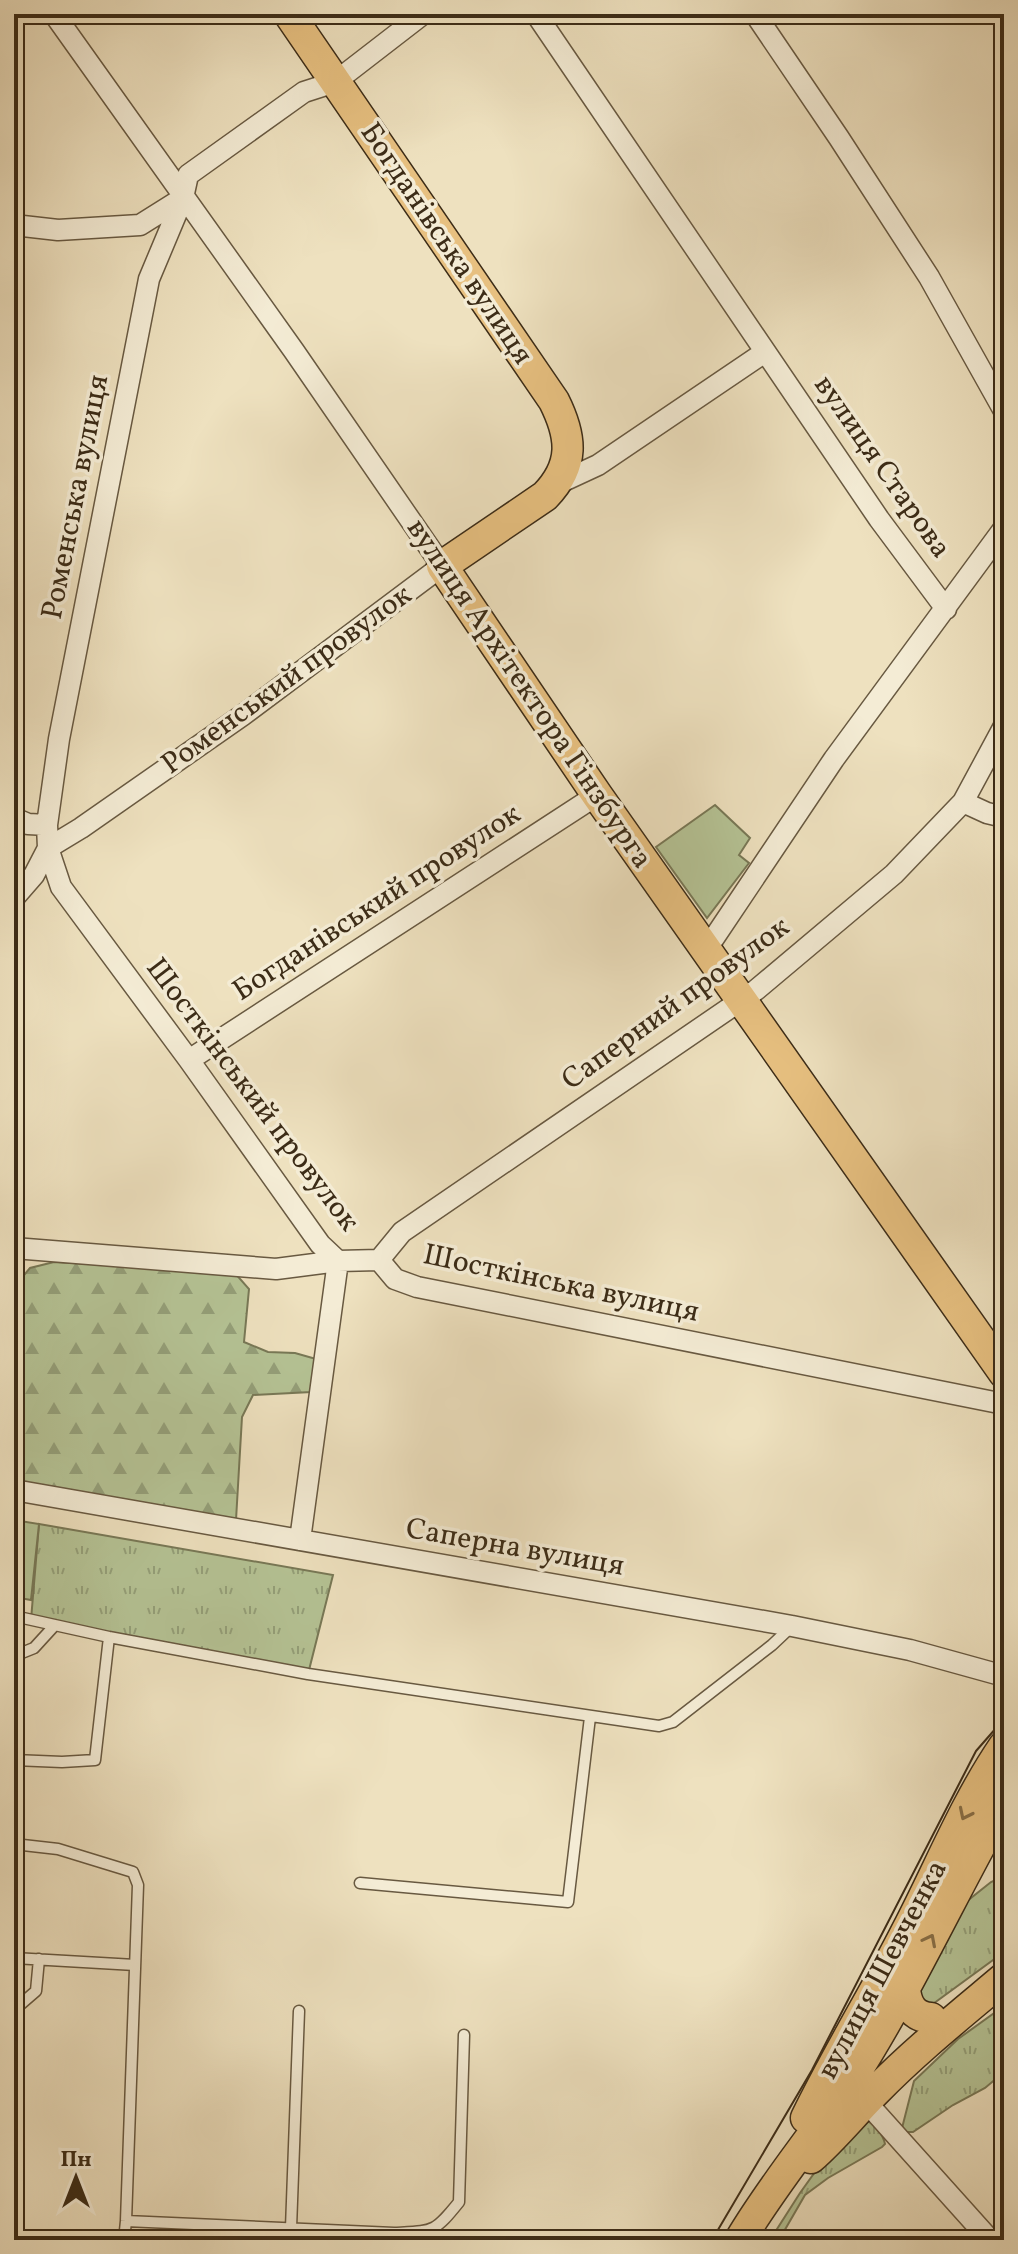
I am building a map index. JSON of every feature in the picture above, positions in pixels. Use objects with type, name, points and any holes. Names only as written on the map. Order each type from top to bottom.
[{"type":"main road","name":"Богданівська вулиця","points":[[289,14],[554,401],[565,428],[568,447],[565,466],[557,484]]},
{"type":"main road","name":"Роменський провулок","points":[[442,566],[545,496],[557,484]]},
{"type":"main road","name":"вулиця Архітектора Гінзбурга","points":[[442,566],[741,1001],[999,1353]]},
{"type":"main road","name":"вулиця Шевченка","points":[[890,1989],[980,1783],[1004,1746]]},
{"type":"main road","name":"вулиця Шевченка","points":[[740,2240],[767,2196],[825,2077],[890,1989],[1004,1802]]},
{"type":"main road","points":[[858,2092],[931,2018],[1004,1970]]},
{"type":"main road","points":[[793,2143],[820,2110],[858,2092],[925,2045],[1004,1978]]},
{"type":"main road","points":[[858,2092],[846,2072],[848,2062],[890,1989],[906,1998],[910,2008],[923,2017],[931,2018]]},
{"type":"main road","name":"вулиця Шевченка","points":[[767,2196],[858,2092]]},
{"type":"street","name":"вулиця Архітектора Гінзбурга","points":[[54,14],[294,351],[442,566]]},
{"type":"street","name":"Роменська вулиця","points":[[48,848],[47,825],[59,739],[149,279],[183,198],[188,175],[304,92],[335,82],[423,14]]},
{"type":"street","name":"вулиця Старова","points":[[536,14],[879,519],[946,609]]},
{"type":"street","points":[[755,14],[929,277],[1004,411]]},
{"type":"street","points":[[14,225],[58,230],[140,225],[183,198]]},
{"type":"street","name":"Роменський провулок","points":[[557,484],[598,465],[765,352]]},
{"type":"street","points":[[704,946],[714,938],[834,759],[1004,528]]},
{"type":"street","name":"Роменський провулок","points":[[48,848],[243,715],[442,566]]},
{"type":"street","name":"Саперний провулок","points":[[379,1260],[402,1232],[741,1001],[894,874],[963,802],[1004,726]]},
{"type":"street","name":"Богданівський провулок","points":[[189,1060],[597,795]]},
{"type":"street","points":[[963,802],[1004,817]]},
{"type":"street","points":[[14,818],[28,824],[47,825]]},
{"type":"street","points":[[14,898],[34,875],[48,848]]},
{"type":"street","name":"Шосткінський провулок","points":[[48,848],[61,887],[320,1244],[338,1261],[300,1540]]},
{"type":"street","name":"Шосткінська вулиця","points":[[14,1248],[276,1269],[338,1261],[379,1260],[395,1279],[417,1287],[1004,1404]]},
{"type":"street","name":"Саперна вулиця","points":[[14,1490],[792,1626],[910,1650],[1004,1676]]},
{"type":"street","points":[[858,2092],[990,2240]]},
{"type":"lane","points":[[14,1616],[308,1674],[659,1726],[673,1722],[792,1626]]},
{"type":"lane","points":[[14,1656],[34,1648],[55,1625]]},
{"type":"lane","points":[[14,1760],[95,1760],[109,1637]]},
{"type":"lane","points":[[360,1883],[568,1902],[590,1717]]},
{"type":"lane","points":[[14,1844],[58,1849],[133,1872],[138,1885],[124,2240]]},
{"type":"lane","points":[[14,1958],[135,1965]]},
{"type":"lane","points":[[14,2010],[36,1991],[39,1959]]},
{"type":"lane","points":[[291,2228],[299,2011]]},
{"type":"lane","points":[[126,2221],[394,2236],[428,2232],[443,2222],[459,2202],[464,2035]]},
{"type":"green space","points":[[715,805],[750,838],[739,855],[749,863],[707,918],[656,847]]},
{"type":"green space","points":[[54,1262],[234,1272],[249,1289],[244,1342],[268,1352],[295,1353],[316,1359],[311,1392],[253,1395],[242,1417],[236,1520],[14,1483],[14,1287],[30,1268]]},
{"type":"green space","points":[[14,1520],[39,1524],[31,1600],[14,1597]]},
{"type":"green space","points":[[39,1524],[333,1575],[308,1674],[31,1620]]},
{"type":"green space","points":[[1004,1876],[1004,1952],[926,2009],[913,1998],[966,1902]]},
{"type":"green space","points":[[1004,2006],[1004,2072],[985,2088],[913,2132],[901,2132],[914,2081],[958,2039]]},
{"type":"green space","points":[[865,2120],[878,2129],[885,2144],[805,2195],[779,2240],[770,2240],[840,2137]]},
{"type":"tram line","points":[[712,2240],[812,2070],[976,1751],[1004,1719]]}]
